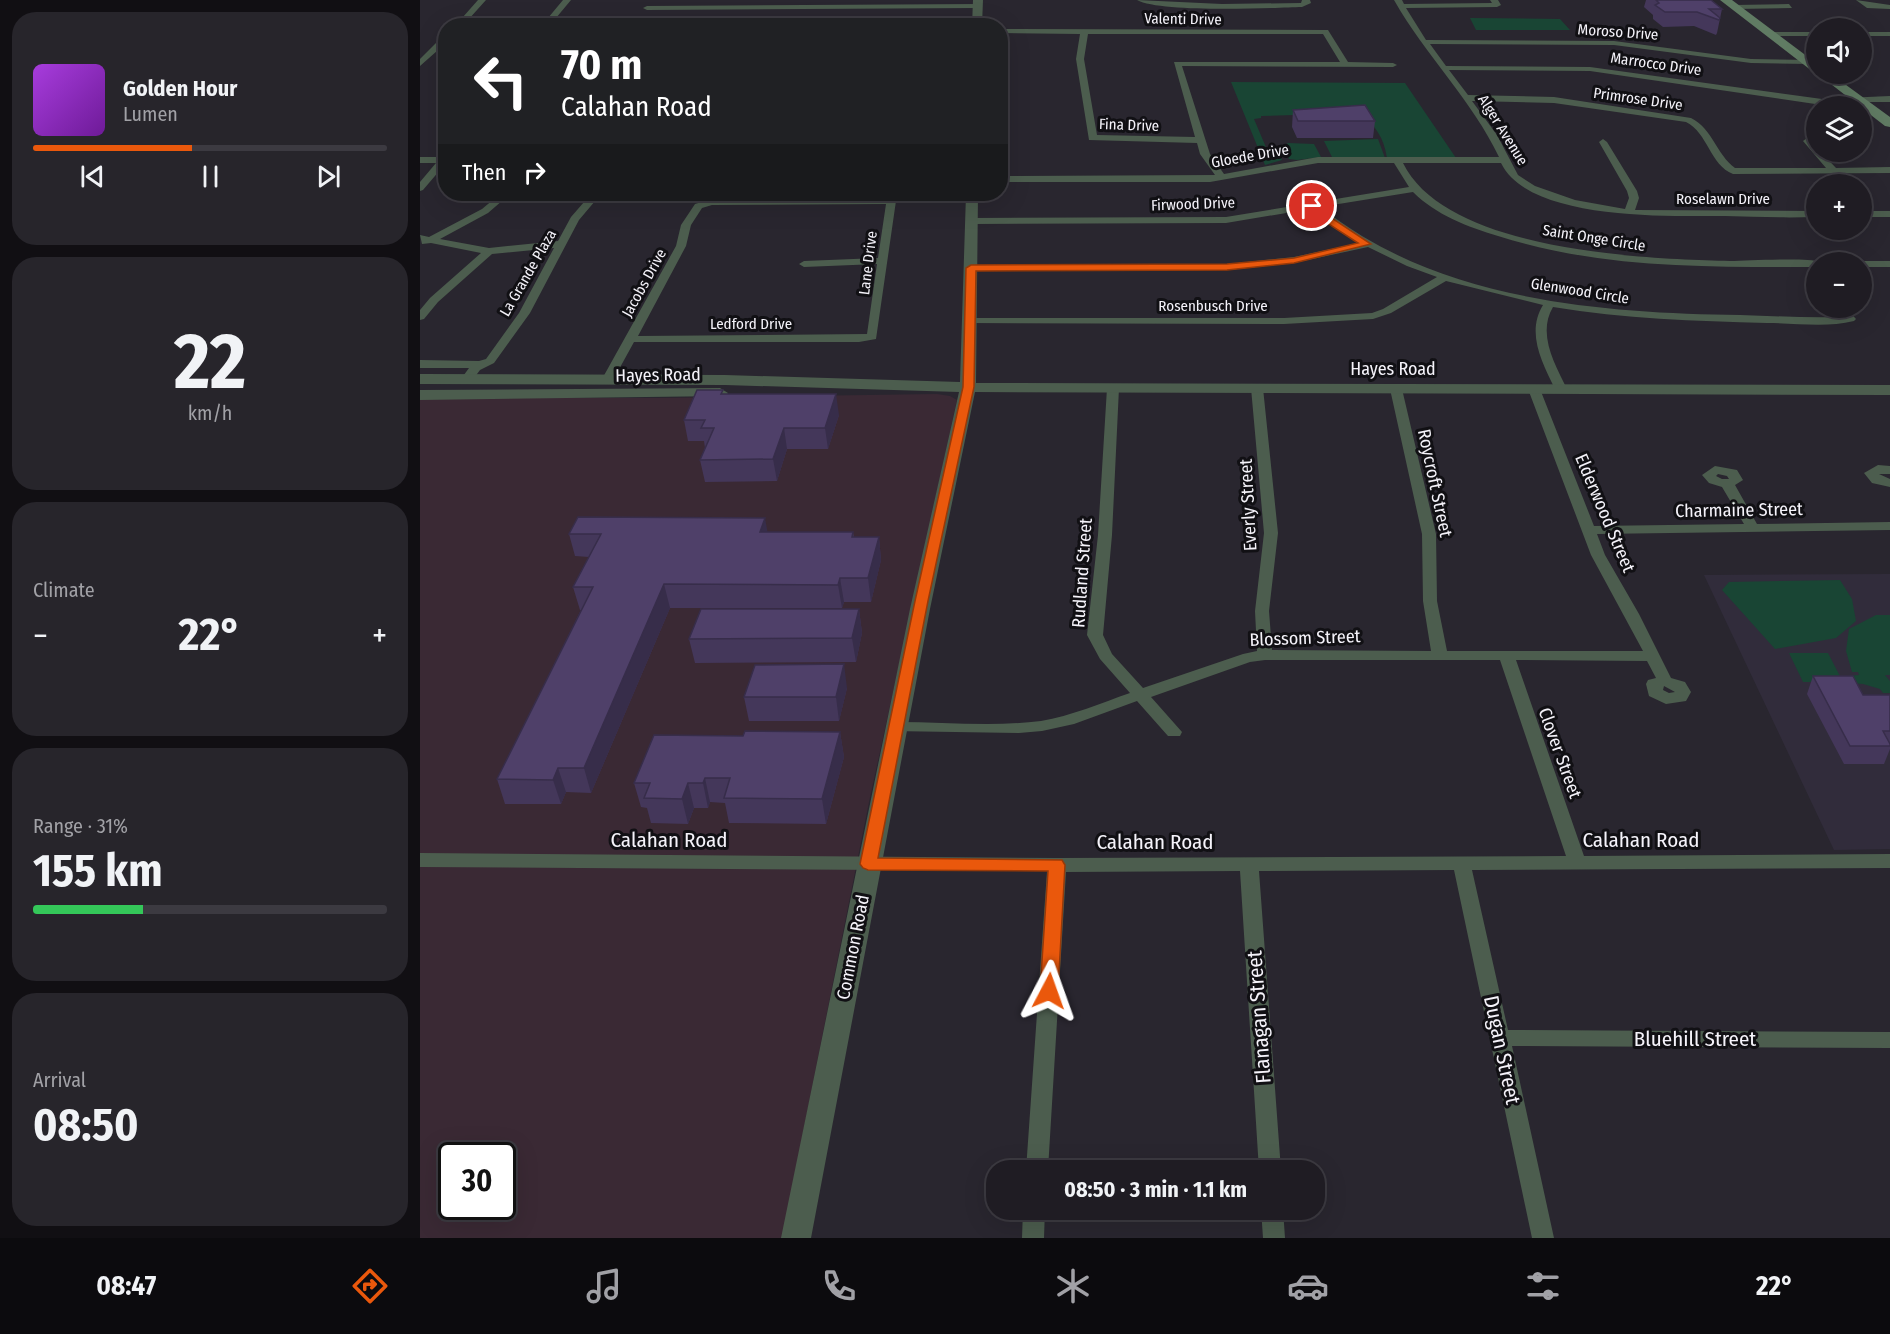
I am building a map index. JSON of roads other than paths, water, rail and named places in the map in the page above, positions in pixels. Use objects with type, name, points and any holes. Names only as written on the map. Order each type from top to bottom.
[{"type":"main road","points":[[1730,4],[1806,60]]},
{"type":"main road","points":[[1838,84],[1854,96]]},
{"type":"main road","points":[[1872,109],[1890,123]]},
{"type":"street","points":[[465,18],[482,0]]},
{"type":"street","points":[[552,18],[567,0]]},
{"type":"street","points":[[640,18],[651,0]]},
{"type":"street","points":[[1141,0],[1185,5],[1306,2]]},
{"type":"street","points":[[1400,3],[1497,5],[1494,0]]},
{"type":"street","points":[[1860,0],[1870,6],[1890,7]]},
{"type":"street","points":[[646,8],[730,4],[977,3]]},
{"type":"street","name":"Alger Avenue","points":[[1400,3],[1425,42],[1493,135],[1515,177],[1542,192],[1589,207],[1629,213]]},
{"type":"street","points":[[1730,4],[1789,6]]},
{"type":"street","name":"Valenti Drive","points":[[1008,31],[1326,32],[1346,65]]},
{"type":"street","name":"Fina Drive","points":[[1084,32],[1080,59],[1092,138],[1200,140]]},
{"type":"street","points":[[1771,34],[1806,34]]},
{"type":"street","points":[[1872,34],[1890,34]]},
{"type":"street","points":[[1880,34],[1890,41]]},
{"type":"street","name":"Moroso Drive","points":[[1425,42],[1614,43],[1806,65]]},
{"type":"street","points":[[420,64],[438,46]]},
{"type":"street","points":[[1222,178],[1208,161],[1200,140],[1177,66],[1180,63],[1393,65]]},
{"type":"street","name":"Marrocco Drive","points":[[1444,68],[1590,69],[1806,100]]},
{"type":"street","name":"Primrose Drive","points":[[1467,98],[1554,100],[1688,120],[1697,124],[1726,166],[1733,171],[1890,170]]},
{"type":"street","name":"Marrocco Drive","points":[[1872,100],[1890,99]]},
{"type":"street","points":[[1603,142],[1632,192],[1634,198],[1629,213]]},
{"type":"street","points":[[420,160],[438,160]]},
{"type":"street","name":"Saint Onge Circle","points":[[1396,160],[1414,189],[1442,209],[1469,222],[1530,243],[1576,253],[1640,261],[1806,264]]},
{"type":"street","name":"Gloede Drive","points":[[1008,179],[1222,178],[1303,161],[1505,160]]},
{"type":"street","points":[[1826,162],[1833,170]]},
{"type":"street","points":[[420,188],[438,164]]},
{"type":"street","name":"Firwood Drive","points":[[972,221],[1208,221],[1248,217],[1414,189]]},
{"type":"street","points":[[423,241],[485,211],[497,201]]},
{"type":"street","name":"La Grande Plaza","points":[[477,374],[490,361],[530,305],[575,219],[590,201]]},
{"type":"street","name":"Jacobs Drive","points":[[608,379],[681,246],[690,218],[698,206],[705,203],[767,201]]},
{"type":"street","name":"Lane Drive","points":[[872,337],[891,201]]},
{"type":"street","name":"Common Road","points":[[796,1238],[868,864],[968,387],[972,201]]},
{"type":"street","name":"Glenwood Circle","points":[[1312,206],[1330,221],[1366,244],[1445,277],[1550,303],[1661,317],[1849,318]]},
{"type":"street","name":"Roselawn Drive","points":[[1629,213],[1806,214]]},
{"type":"street","points":[[1872,214],[1890,214]]},
{"type":"street","points":[[423,241],[489,250],[563,244]]},
{"type":"street","points":[[971,268],[1227,267],[1294,260],[1366,244]]},
{"type":"street","points":[[420,317],[434,300],[489,250]]},
{"type":"street","points":[[804,264],[883,261]]},
{"type":"street","points":[[1872,264],[1890,264]]},
{"type":"street","name":"Rosenbusch Drive","points":[[970,321],[1284,321],[1373,316],[1387,311],[1445,277]]},
{"type":"street","points":[[1550,303],[1543,311],[1539,332],[1561,389]]},
{"type":"street","name":"Ledford Drive","points":[[630,339],[859,339],[872,337]]},
{"type":"street","points":[[420,363],[477,374]]},
{"type":"street","name":"Hayes Road","points":[[420,379],[477,374],[831,391],[897,387],[1890,390]]},
{"type":"street","name":"Hayes Road","points":[[420,395],[747,387]]},
{"type":"street","name":"Rudland Street","points":[[1113,388],[1105,535],[1095,635],[1105,656],[1174,732]]},
{"type":"street","name":"Everly Street","points":[[1257,388],[1271,533],[1262,611],[1265,655]]},
{"type":"street","name":"Roycroft Street","points":[[1396,388],[1429,534],[1430,602],[1440,657]]},
{"type":"street","name":"Elderwood Street","points":[[1534,389],[1598,555],[1665,681]]},
{"type":"street","points":[[1890,470],[1878,469],[1871,473],[1877,480],[1890,483]]},
{"type":"street","points":[[1727,484],[1753,528]]},
{"type":"street","name":"Charmaine Street","points":[[1588,530],[1890,526]]},
{"type":"street","name":"Blossom Street","points":[[897,727],[1042,726],[1248,657],[1265,655],[1653,656]]},
{"type":"street","name":"Clover Street","points":[[1507,657],[1577,862]]},
{"type":"street","name":"Calahan Road","points":[[420,860],[1057,865],[1890,861]]},
{"type":"street","name":"Dugan Street","points":[[1462,862],[1543,1238]]},
{"type":"street","name":"Flanagan Street","points":[[1249,864],[1268,1160]]},
{"type":"street","points":[[1038,1160],[1057,865]]},
{"type":"street","name":"Bluehill Street","points":[[1500,1038],[1890,1040]]},
{"type":"street","points":[[1033,1238],[1034,1220]]},
{"type":"street","points":[[1273,1220],[1274,1238]]}]
